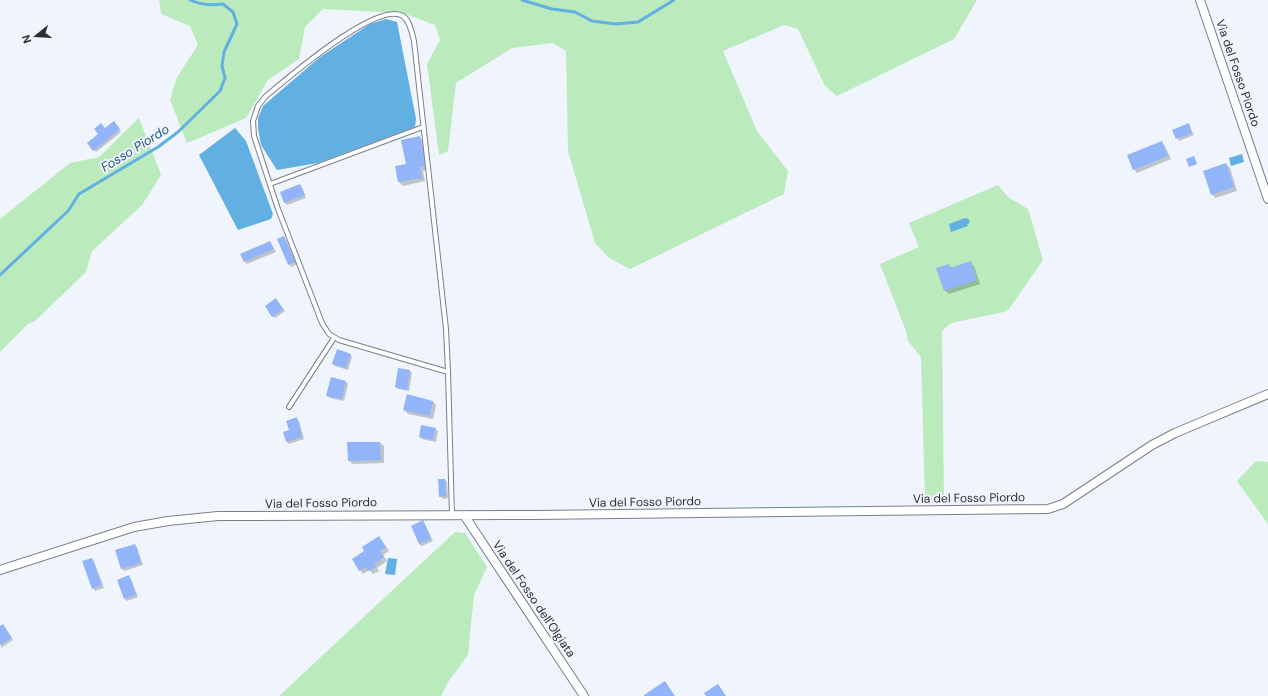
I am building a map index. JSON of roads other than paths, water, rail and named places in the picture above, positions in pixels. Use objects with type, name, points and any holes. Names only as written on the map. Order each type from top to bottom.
[{"type":"street","name":"Via del Fosso Piordo","points":[[1200,0],[1268,199]]},
{"type":"street","name":"Via del Fosso Piordo","points":[[0,570],[134,527],[168,520],[218,516],[1048,509],[1063,504],[1142,450],[1162,439],[1268,394]]},
{"type":"street","name":"Via del Fosso dell'Olgiata","points":[[464,515],[584,696]]},
{"type":"lane","points":[[448,372],[339,340],[330,334],[322,323],[270,184],[258,148],[252,121],[262,100],[266,96],[342,36],[374,19],[390,14],[403,16],[410,28],[414,41],[446,328],[448,372],[452,515]]},
{"type":"lane","points":[[270,184],[423,127]]},
{"type":"lane","points":[[289,407],[334,338]]},
{"type":"water","points":[[386,19],[397,22],[416,119],[415,127],[318,163],[277,170],[261,145],[258,129],[258,118],[263,106],[320,57],[370,24]]},
{"type":"water","points":[[235,128],[246,141],[273,214],[271,219],[238,230],[199,155]]},
{"type":"water","points":[[1242,154],[1244,162],[1231,166],[1229,158]]},
{"type":"water","points":[[968,218],[970,223],[967,224],[968,226],[951,232],[949,224]]},
{"type":"water","points":[[388,558],[397,559],[395,575],[385,574]]},
{"type":"waterway","name":"Fosso Piordo","points":[[0,275],[68,211],[79,194],[158,147],[178,132],[220,91],[225,78],[222,66],[224,52],[237,24],[233,12],[223,4],[206,5],[190,0]]},
{"type":"waterway","name":"Fosso Piordo","points":[[522,0],[552,9],[575,12],[592,21],[616,24],[638,22],[674,0]]}]
